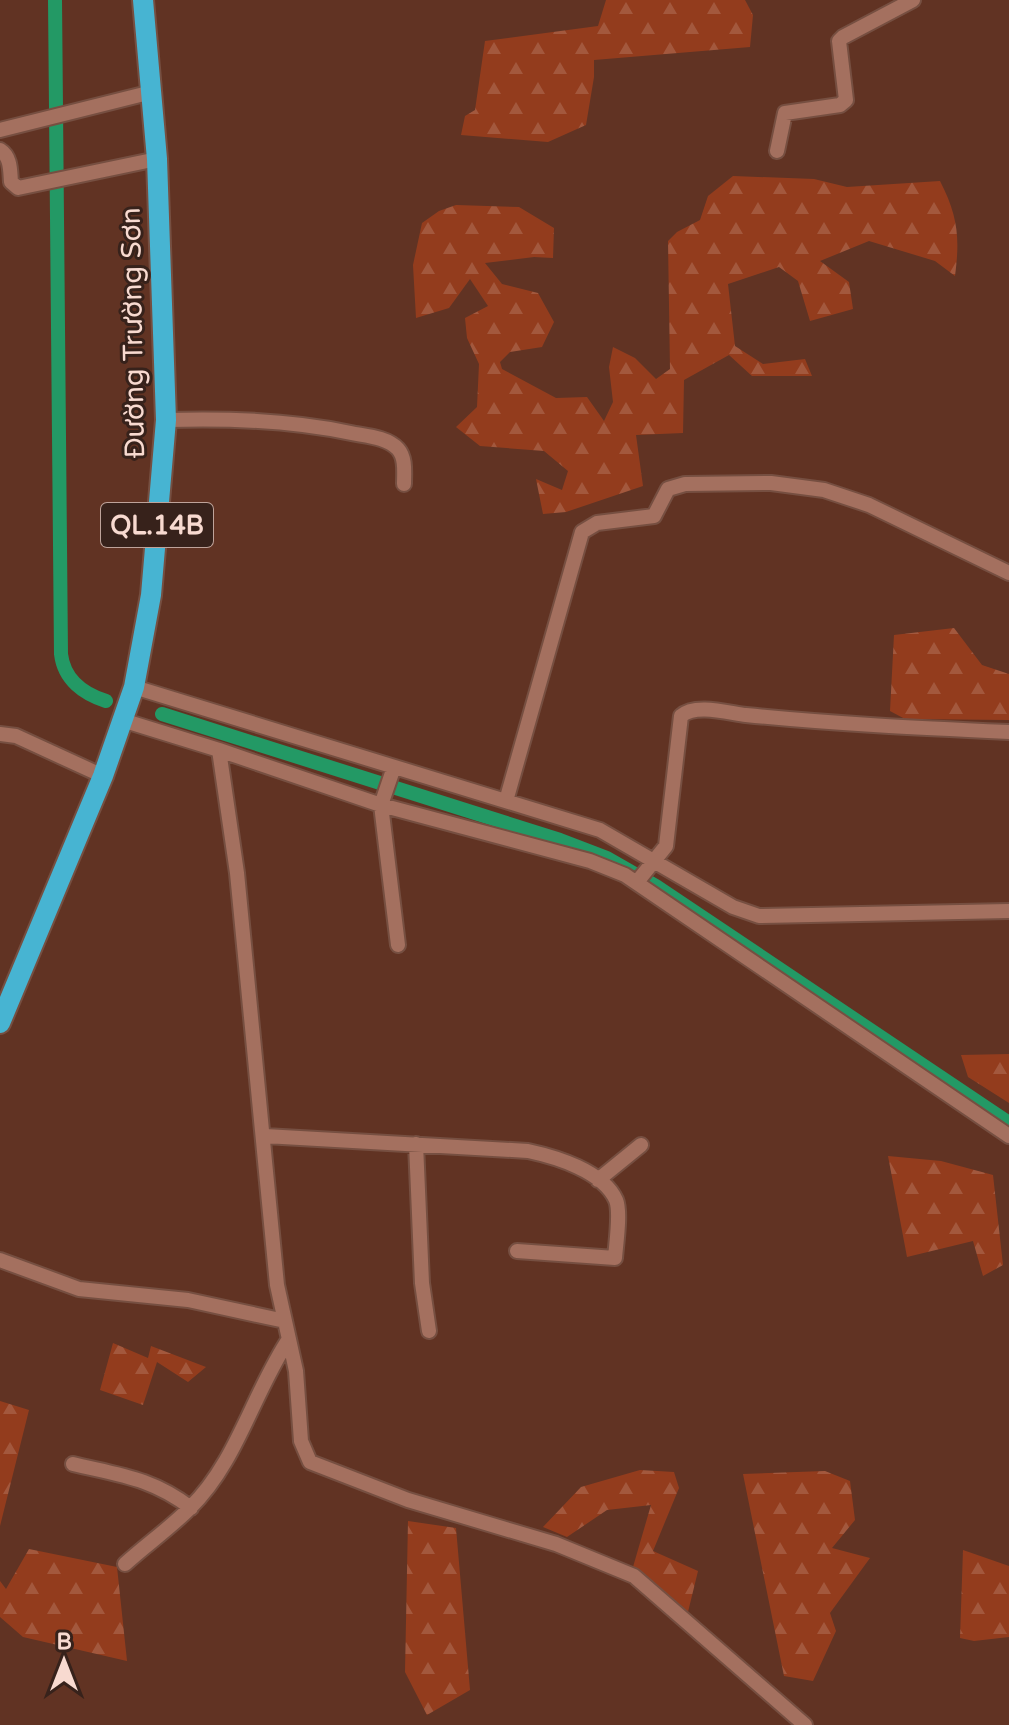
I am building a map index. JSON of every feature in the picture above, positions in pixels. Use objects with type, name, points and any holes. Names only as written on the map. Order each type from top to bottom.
[{"type":"highway","name":"Đường Trường Sơn","points":[[0,1021],[103,776],[134,687],[151,595],[166,420],[157,159],[143,0]]},
{"type":"street","points":[[777,151],[785,113],[840,105],[846,100],[839,41],[905,2]]},
{"type":"street","points":[[0,130],[152,92]]},
{"type":"street","points":[[0,150],[5,153],[9,163],[11,182],[14,186],[23,187],[157,159]]},
{"type":"street","points":[[166,420],[218,418],[282,422],[373,437],[387,441],[399,451],[404,462],[404,484]]},
{"type":"street","points":[[506,801],[582,532],[597,523],[654,516],[668,489],[685,484],[771,483],[824,490],[869,505],[1009,573]]},
{"type":"street","points":[[134,687],[600,830],[733,907],[759,916],[1009,911]]},
{"type":"street","points":[[637,882],[666,846],[681,716],[685,712],[1009,732]]},
{"type":"street","points":[[122,720],[381,805],[590,861],[637,882],[1009,1136]]},
{"type":"street","points":[[0,734],[16,736],[103,776]]},
{"type":"street","points":[[219,750],[237,873],[265,1136],[277,1285],[296,1371],[301,1441],[310,1462],[408,1500],[556,1544],[634,1576],[805,1725]]},
{"type":"street","points":[[394,767],[381,805],[398,945]]},
{"type":"street","points":[[265,1136],[528,1151],[548,1156],[598,1180],[616,1200],[615,1258],[517,1251]]},
{"type":"street","points":[[416,1144],[422,1283],[429,1331]]},
{"type":"street","points":[[598,1180],[641,1145]]},
{"type":"street","points":[[0,1260],[79,1289],[188,1300],[285,1321]]},
{"type":"street","points":[[125,1564],[191,1508],[233,1445],[269,1371],[289,1339]]},
{"type":"street","points":[[73,1464],[152,1483],[191,1508]]},
{"type":"green space","points":[[606,0],[745,0],[753,15],[750,47],[594,60],[586,125],[548,142],[461,135],[465,116],[475,110],[485,41],[598,26]]},
{"type":"green space","points":[[733,176],[814,179],[847,187],[940,181],[951,205],[956,227],[955,276],[935,261],[869,241],[820,261],[849,282],[853,309],[810,321],[798,281],[779,267],[728,284],[735,346],[763,364],[805,359],[812,376],[752,376],[729,355],[684,380],[683,433],[636,435],[643,486],[566,512],[543,514],[536,479],[562,490],[568,471],[544,451],[480,446],[456,427],[477,407],[479,364],[467,338],[465,318],[488,306],[470,279],[449,308],[416,318],[413,265],[422,223],[439,211],[456,205],[519,207],[554,228],[553,258],[485,263],[502,284],[538,293],[554,322],[542,347],[510,352],[500,362],[502,369],[556,398],[587,397],[604,421],[613,402],[609,367],[613,347],[635,358],[656,379],[670,369],[668,241],[677,232],[700,220],[708,196]]},
{"type":"green space","points":[[954,628],[982,665],[1009,674],[1009,720],[905,719],[890,711],[894,635]]},
{"type":"green space","points":[[1009,1054],[1009,1103],[968,1077],[961,1055]]},
{"type":"green space","points":[[888,1156],[941,1161],[993,1175],[1003,1265],[983,1276],[973,1241],[907,1257]]},
{"type":"green space","points":[[113,1343],[148,1358],[151,1346],[206,1367],[188,1382],[157,1362],[143,1405],[100,1390]]},
{"type":"green space","points":[[0,1401],[29,1410],[0,1526]]},
{"type":"green space","points":[[640,1470],[674,1472],[679,1488],[653,1551],[698,1571],[687,1616],[633,1567],[651,1505],[607,1510],[567,1537],[543,1527],[581,1487]]},
{"type":"green space","points":[[825,1471],[850,1481],[855,1520],[832,1548],[870,1558],[830,1613],[836,1631],[813,1681],[784,1676],[743,1474]]},
{"type":"green space","points":[[408,1521],[456,1528],[470,1690],[427,1715],[405,1672]]},
{"type":"green space","points":[[29,1549],[117,1567],[127,1661],[23,1637],[0,1617],[0,1581],[6,1589]]},
{"type":"green space","points":[[963,1550],[1009,1566],[1009,1637],[974,1641],[960,1638]]},
{"type":"waterway","points":[[55,0],[61,654],[66,671],[76,685],[106,701]]},
{"type":"waterway","points":[[162,714],[560,840],[607,858],[656,886],[1009,1123]]}]
